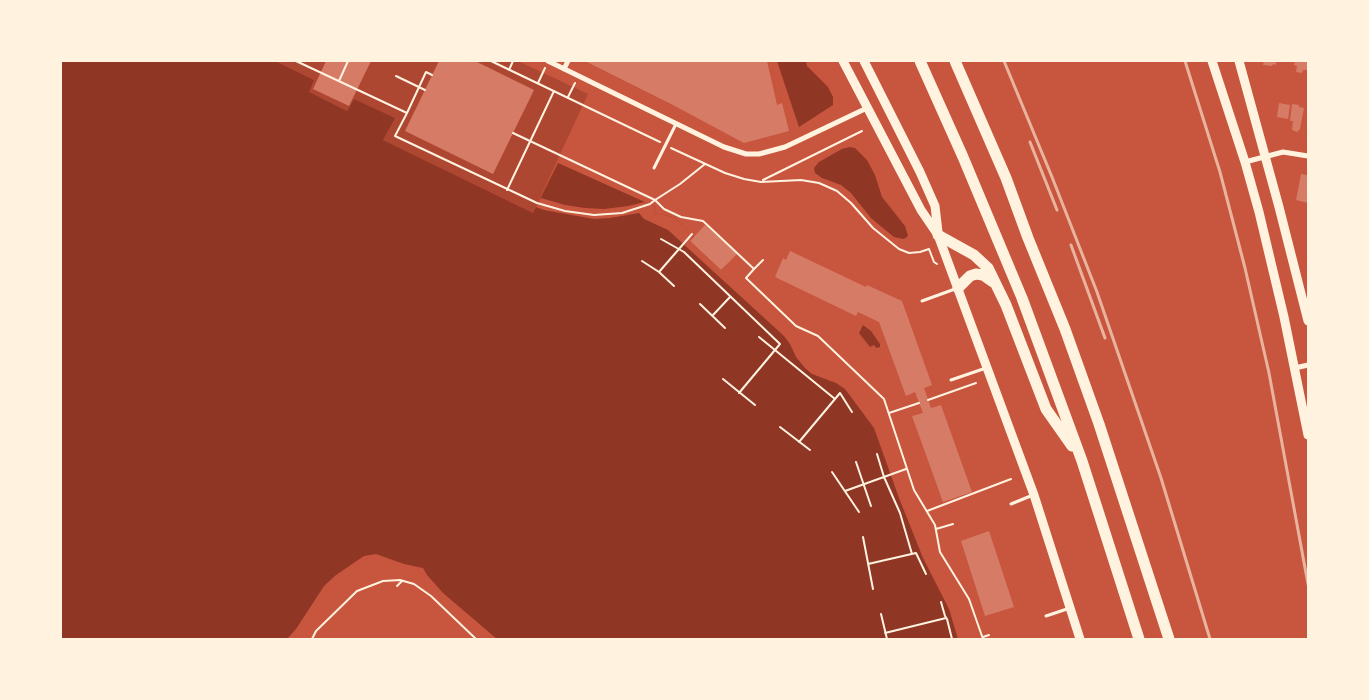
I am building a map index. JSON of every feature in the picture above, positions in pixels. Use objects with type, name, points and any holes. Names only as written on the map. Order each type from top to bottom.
[{"type":"highway","points":[[920,61],[1002,248],[1082,461],[1139,639]]},
{"type":"highway","points":[[955,62],[1006,178],[1065,329],[1111,459],[1169,639]]},
{"type":"highway","points":[[938,235],[974,255],[988,268],[997,285],[1046,409],[1082,461]]},
{"type":"highway","points":[[958,288],[970,276],[976,274],[983,275],[997,285]]},
{"type":"main road","points":[[844,61],[922,210],[938,235],[1034,495],[1080,639]]},
{"type":"main road","points":[[864,61],[936,206],[938,235]]},
{"type":"main road","points":[[1212,61],[1245,162],[1272,267],[1308,435]]},
{"type":"main road","points":[[1239,61],[1266,156],[1308,321]]},
{"type":"street","points":[[548,61],[724,147],[746,154],[759,154],[785,148],[867,108]]},
{"type":"street","points":[[564,69],[568,61]]},
{"type":"street","points":[[1245,162],[1283,152],[1308,156]]},
{"type":"street","points":[[1295,368],[1308,365]]},
{"type":"lane","points":[[654,168],[676,123]]},
{"type":"lane","points":[[922,301],[958,288]]},
{"type":"lane","points":[[951,380],[988,368]]},
{"type":"lane","points":[[1011,504],[1034,495]]},
{"type":"lane","points":[[1046,616],[1070,608]]},
{"type":"path","points":[[296,61],[407,112]]},
{"type":"path","points":[[339,81],[348,61]]},
{"type":"path","points":[[491,61],[725,173],[761,182],[801,180],[819,183],[837,191],[873,228],[899,249],[909,253],[929,250]]},
{"type":"path","points":[[509,70],[513,61]]},
{"type":"path","points":[[538,83],[548,61]]},
{"type":"path","points":[[432,75],[426,72],[396,136],[537,203],[572,212],[594,215],[622,212],[650,204],[705,164]]},
{"type":"path","points":[[396,76],[425,90]]},
{"type":"path","points":[[568,97],[578,76]]},
{"type":"path","points":[[507,190],[554,91]]},
{"type":"path","points":[[761,182],[862,131]]},
{"type":"path","points":[[513,133],[655,200],[664,209],[681,217],[703,221],[754,269]]},
{"type":"path","points":[[660,272],[692,234]]},
{"type":"path","points":[[661,239],[684,252],[780,344],[739,393]]},
{"type":"path","points":[[763,260],[746,278],[796,326],[818,336],[884,399],[914,490],[935,525],[940,552],[969,599],[983,638],[989,635]]},
{"type":"path","points":[[642,262],[660,272],[674,286]]},
{"type":"path","points":[[712,316],[730,297]]},
{"type":"path","points":[[700,304],[725,328]]},
{"type":"path","points":[[759,337],[835,399]]},
{"type":"path","points":[[723,379],[755,405]]},
{"type":"path","points":[[928,400],[976,382]]},
{"type":"path","points":[[799,442],[840,393],[852,412]]},
{"type":"path","points":[[889,413],[919,403]]},
{"type":"path","points":[[780,427],[810,450]]},
{"type":"path","points":[[877,454],[884,477],[900,513],[912,554]]},
{"type":"path","points":[[856,462],[871,506]]},
{"type":"path","points":[[845,491],[907,469]]},
{"type":"path","points":[[832,472],[859,512]]},
{"type":"path","points":[[927,511],[1011,479]]},
{"type":"path","points":[[936,530],[953,524]]},
{"type":"path","points":[[863,537],[873,589]]},
{"type":"path","points":[[868,564],[916,553],[926,574]]},
{"type":"path","points":[[397,586],[402,580]]},
{"type":"path","points":[[312,639],[316,631],[357,591],[383,581],[402,580],[414,584],[431,596],[476,639]]},
{"type":"path","points":[[941,602],[952,639]]},
{"type":"path","points":[[881,614],[887,639]]},
{"type":"path","points":[[885,633],[946,618]]},
{"type":"shaded area","points":[[61,61],[275,61],[314,80],[309,92],[347,111],[354,99],[395,118],[383,140],[533,213],[558,163],[656,207],[654,213],[674,217],[787,326],[804,348],[852,383],[901,476],[966,639],[497,639],[443,593],[423,568],[404,564],[376,554],[364,556],[336,575],[324,586],[296,629],[287,639],[61,639]]},
{"type":"shaded area","points":[[275,61],[518,61],[588,94],[533,213],[383,140],[394,118],[354,99],[347,111],[308,92],[314,80]]},
{"type":"shaded area","points":[[777,61],[806,61],[807,66],[828,87],[833,97],[833,105],[799,127]]},
{"type":"shaded area","points":[[855,148],[867,160],[875,175],[882,197],[905,226],[908,236],[904,239],[894,237],[871,218],[851,193],[841,185],[822,178],[815,173],[814,168],[819,162],[842,149]]},
{"type":"shaded area","points":[[863,325],[871,331],[880,347],[876,348],[874,345],[870,347],[859,333]]},
{"type":"pier","points":[[541,198],[565,205],[604,209],[645,202],[656,207],[654,213],[674,217],[694,236],[690,241],[721,270],[726,265],[793,329],[807,350],[809,349],[824,362],[846,376],[852,383],[854,381],[885,424],[928,542],[957,593],[968,639],[958,639],[949,609],[923,558],[874,428],[845,389],[836,383],[812,374],[805,368],[784,336],[668,230],[644,219],[639,213],[594,219],[544,210],[536,207]]},
{"type":"building","points":[[326,61],[371,61],[349,106],[313,89]]},
{"type":"building","points":[[439,61],[475,61],[534,90],[493,174],[405,131]]},
{"type":"building","points":[[585,61],[767,61],[777,105],[782,103],[789,131],[744,143]]},
{"type":"building","points":[[1264,61],[1276,61],[1276,65],[1263,65]]},
{"type":"building","points":[[1295,61],[1308,61],[1308,70],[1303,70],[1302,73],[1296,72],[1297,66],[1294,65]]},
{"type":"building","points":[[1279,103],[1290,105],[1288,119],[1277,117]]},
{"type":"building","points":[[1292,104],[1304,108],[1300,129],[1297,132],[1292,130],[1293,121],[1290,121]]},
{"type":"building","points":[[1301,174],[1308,175],[1308,203],[1296,200]]},
{"type":"building","points":[[705,225],[737,254],[721,270],[690,241]]},
{"type":"building","points":[[790,251],[866,287],[867,285],[902,301],[932,385],[924,388],[931,408],[941,405],[972,492],[943,502],[912,416],[923,413],[915,392],[906,396],[879,322],[858,312],[856,316],[775,277],[783,258],[786,260]]},
{"type":"building","points":[[989,531],[1014,607],[985,616],[961,541]]},
{"type":"railway","points":[[1004,61],[1097,292],[1161,478],[1210,639]]},
{"type":"railway","points":[[1185,61],[1220,172],[1245,268],[1269,373],[1308,584]]},
{"type":"railway","points":[[1030,142],[1057,210]]},
{"type":"railway","points":[[1071,245],[1105,338]]}]
